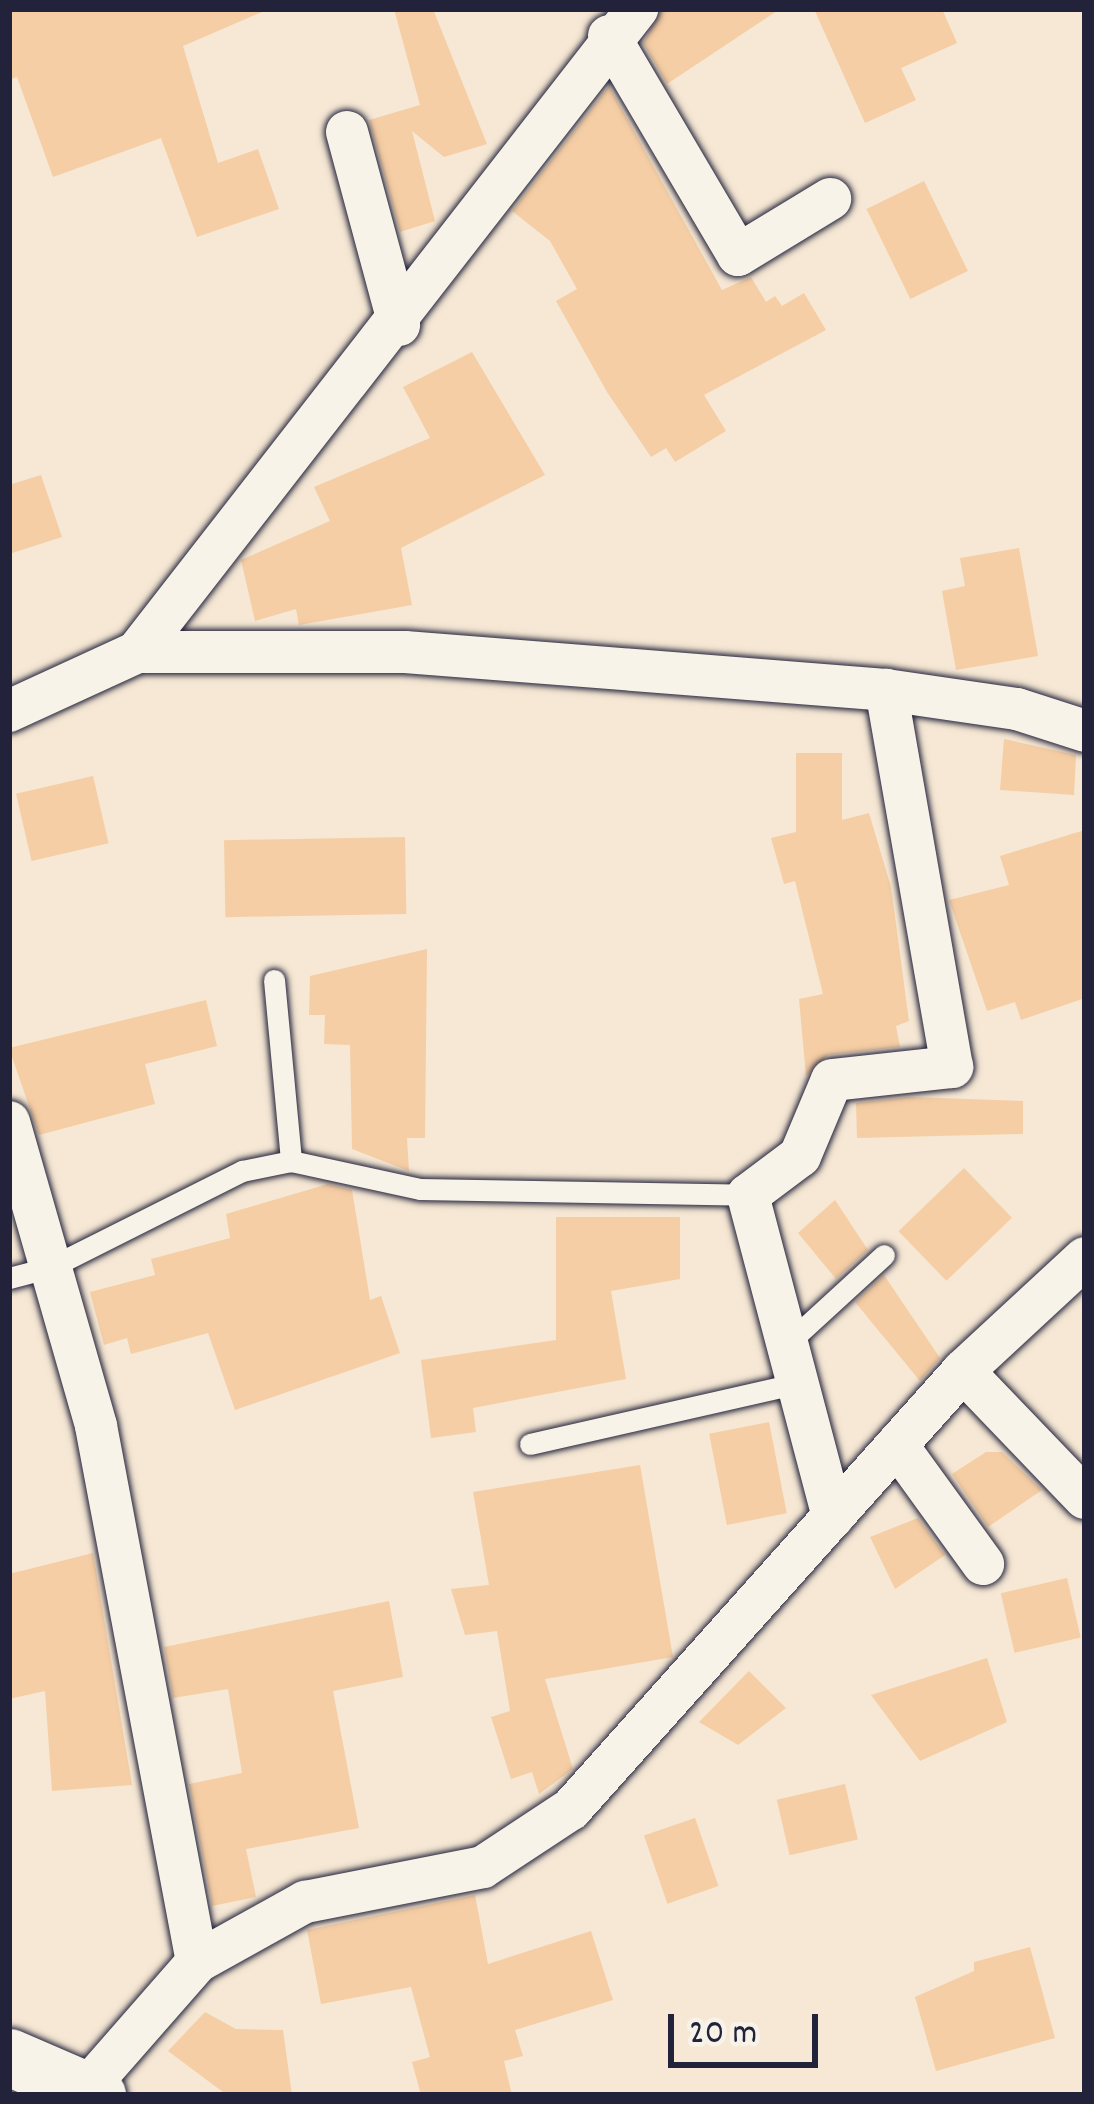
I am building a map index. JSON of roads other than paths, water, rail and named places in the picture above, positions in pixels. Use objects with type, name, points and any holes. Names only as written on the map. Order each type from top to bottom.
[{"type":"main road","points":[[9,2057],[91,2092]]},
{"type":"street","points":[[137,652],[399,325],[623,22],[738,255],[830,200]]},
{"type":"street","points":[[347,132],[399,325]]},
{"type":"street","points":[[9,711],[137,652],[405,652],[886,691],[1017,709],[1085,731]]},
{"type":"street","points":[[833,1516],[748,1195],[800,1156],[832,1080],[952,1067],[886,691]]},
{"type":"street","points":[[9,1122],[96,1426],[197,1962]]},
{"type":"street","points":[[91,2092],[197,1962],[305,1902],[483,1867],[571,1809],[963,1370],[1085,1258]]},
{"type":"street","points":[[963,1370],[1085,1498]]},
{"type":"street","points":[[896,1445],[983,1564]]},
{"type":"lane","points":[[274,980],[291,1161]]},
{"type":"lane","points":[[9,1278],[51,1267],[242,1171],[291,1161],[420,1189],[748,1195]]},
{"type":"lane","points":[[530,1444],[793,1363],[884,1255]]}]
